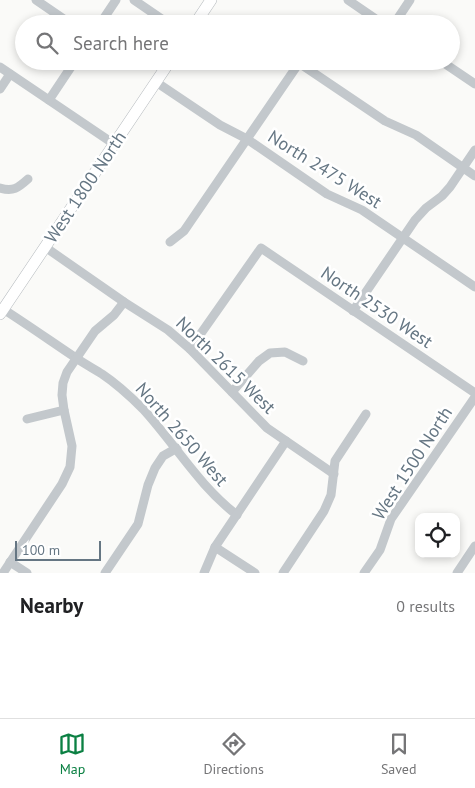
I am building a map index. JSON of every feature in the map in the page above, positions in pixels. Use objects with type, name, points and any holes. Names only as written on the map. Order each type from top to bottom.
[{"type":"main road","points":[[201,15],[211,0]]},
{"type":"main road","name":"West 1800 North","points":[[2,311],[164,70]]},
{"type":"street","points":[[36,0],[58,15]]},
{"type":"street","points":[[106,15],[116,0]]},
{"type":"street","points":[[134,0],[156,15]]},
{"type":"street","points":[[348,0],[370,15]]},
{"type":"street","points":[[400,15],[410,0]]},
{"type":"street","points":[[0,67],[114,144]]},
{"type":"street","points":[[49,100],[68,70]]},
{"type":"street","points":[[170,242],[184,231],[295,70]]},
{"type":"street","points":[[308,70],[385,121],[416,135],[475,176]]},
{"type":"street","points":[[454,70],[475,84]]},
{"type":"street","points":[[0,89],[10,74]]},
{"type":"street","name":"North 2475 West","points":[[156,82],[220,125],[247,139],[327,194],[362,210],[475,286]]},
{"type":"street","points":[[353,311],[415,220],[450,187],[475,150]]},
{"type":"street","points":[[0,188],[10,190],[20,187],[28,179]]},
{"type":"street","name":"North 2615 West","points":[[45,247],[168,330],[190,349],[268,428],[334,474]]},
{"type":"street","name":"North 2530 West","points":[[190,349],[260,248],[475,393]]},
{"type":"street","points":[[2,573],[62,484],[70,467],[72,446],[64,410],[62,383],[67,372],[95,331],[114,315],[124,302]]},
{"type":"street","name":"North 2650 West","points":[[2,311],[104,375],[124,391],[142,408],[177,448],[208,490],[237,515]]},
{"type":"street","points":[[232,392],[259,361],[270,353],[285,352],[303,361]]},
{"type":"street","name":"West 1500 North","points":[[364,573],[380,550],[391,519],[475,397]]},
{"type":"street","points":[[27,419],[64,410]]},
{"type":"street","points":[[284,573],[324,511],[331,494],[335,461],[366,414]]},
{"type":"street","points":[[204,573],[215,548],[286,441]]},
{"type":"street","points":[[105,573],[138,524],[148,485],[155,468],[163,456],[177,448]]},
{"type":"street","points":[[457,573],[475,546]]},
{"type":"street","points":[[215,548],[255,573]]},
{"type":"street","points":[[10,562],[27,573]]}]
